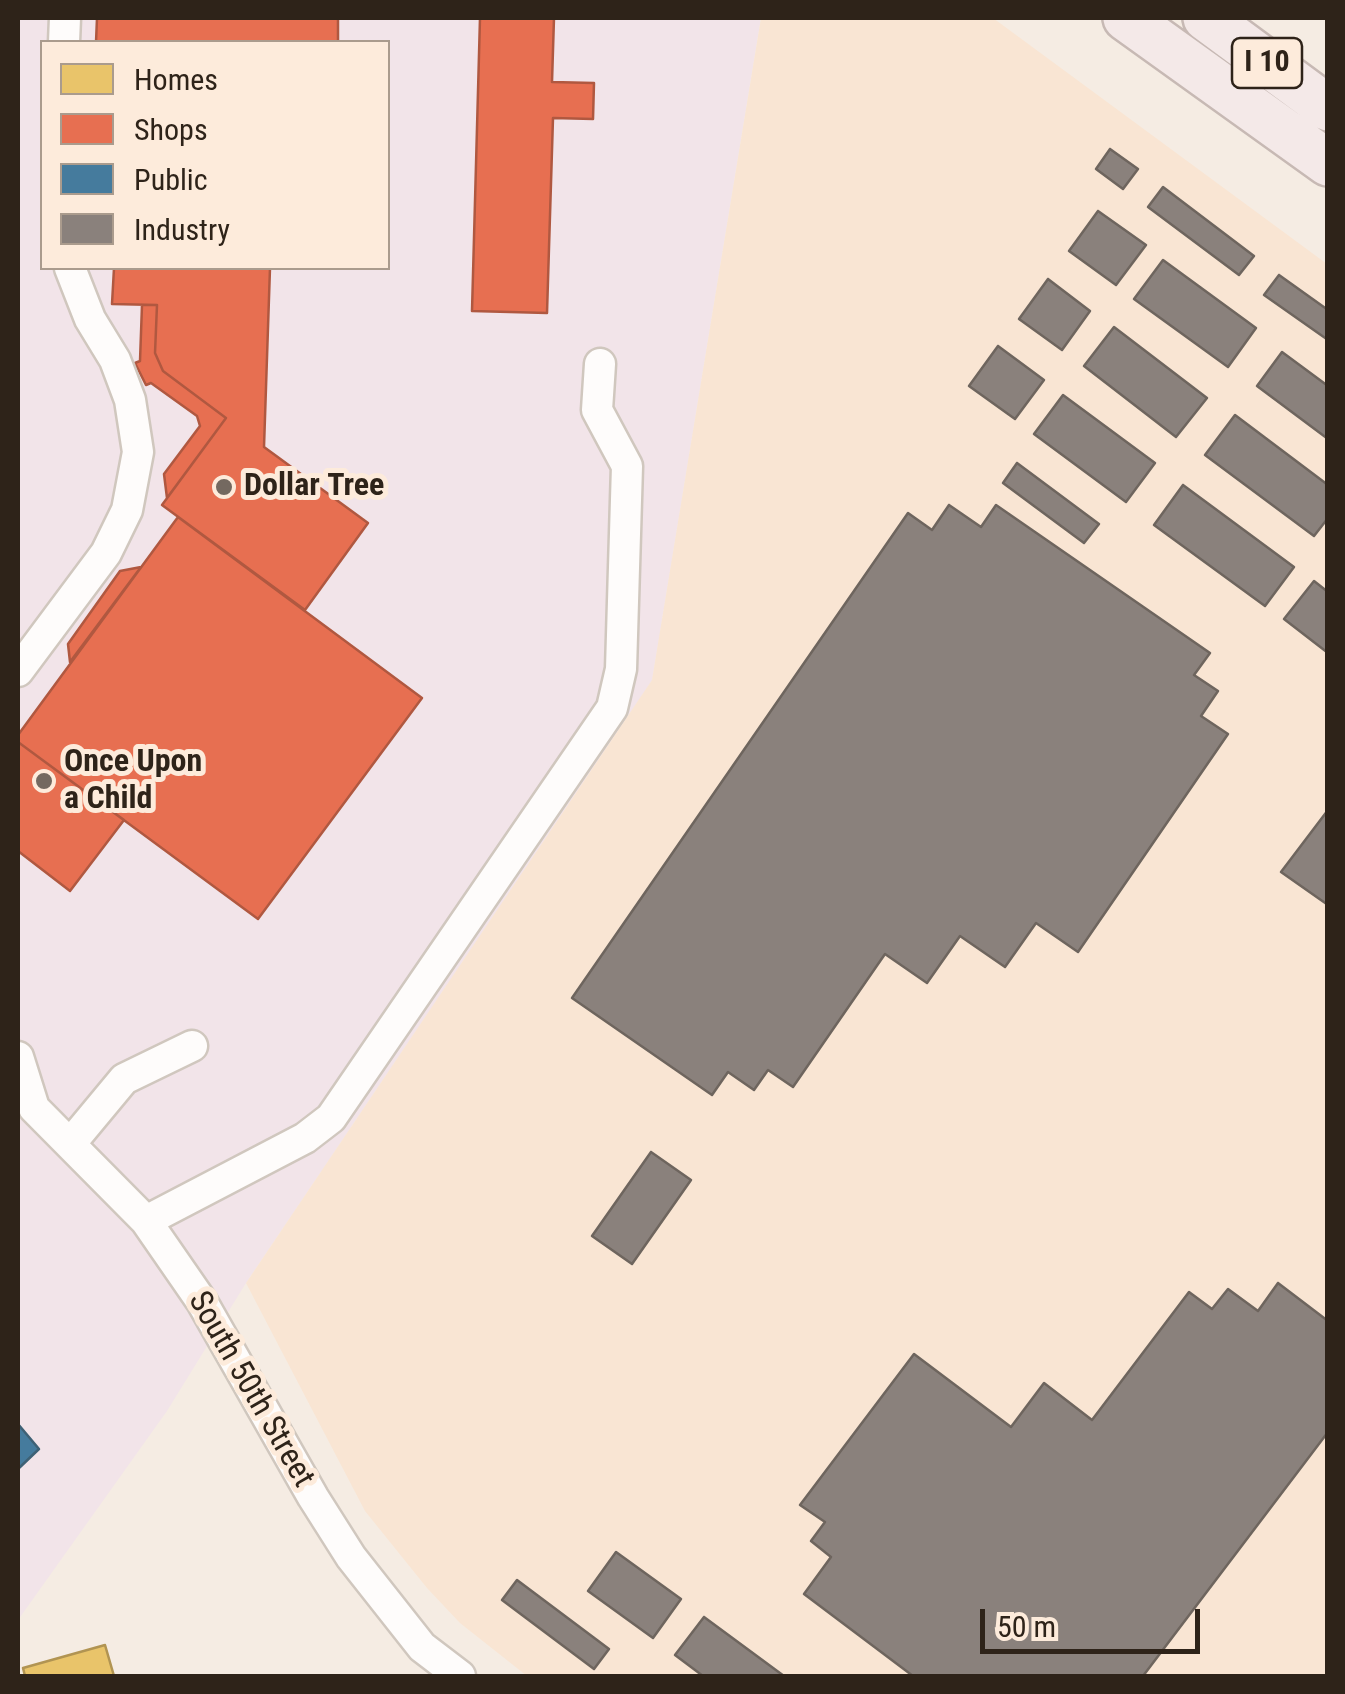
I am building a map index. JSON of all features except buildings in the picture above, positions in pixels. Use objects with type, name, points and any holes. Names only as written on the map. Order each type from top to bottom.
[{"type":"highway","points":[[1126,18],[1328,163]]},
{"type":"highway","name":"I 10","points":[[1206,18],[1328,108]]},
{"type":"street","points":[[18,672],[106,552],[127,510],[138,452],[130,400],[71,270]]},
{"type":"street","points":[[146,1221],[305,1138],[330,1118],[612,708],[622,669],[627,466],[597,410],[600,364]]},
{"type":"street","points":[[70,1144],[124,1079],[192,1046]]},
{"type":"street","name":"South 50th Street","points":[[18,1057],[26,1106],[70,1144],[146,1221],[202,1302],[312,1497],[351,1557],[422,1647],[460,1676]]},
{"type":"shaded area","points":[[18,18],[761,18],[652,681],[246,1283],[167,1411],[18,1620]]},
{"type":"shaded area","points":[[761,18],[993,18],[1327,264],[1327,1676],[527,1676],[460,1623],[365,1511],[246,1283],[652,680]]},
{"type":"place","name":"Dollar Tree","points":[[224,487]]},
{"type":"place","name":"Once Upon a Child","points":[[44,781]]}]
